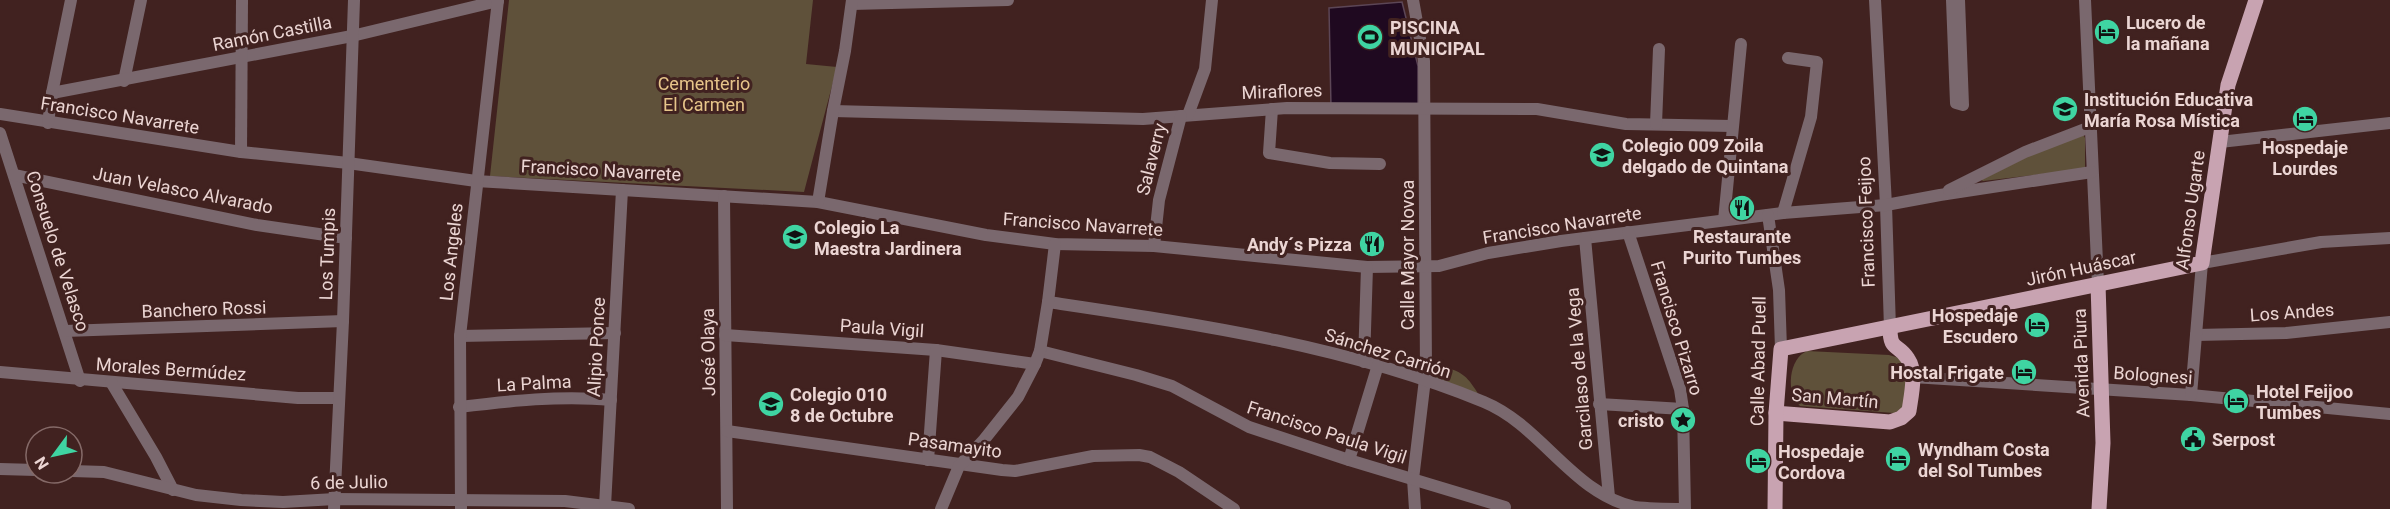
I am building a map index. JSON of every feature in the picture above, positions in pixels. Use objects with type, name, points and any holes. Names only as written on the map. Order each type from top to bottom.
[{"type":"main road","name":"Alfonso Ugarte","points":[[2202,263],[2228,85],[2256,0]]},
{"type":"main road","name":"Jirón Huáscar","points":[[1781,349],[2202,263]]},
{"type":"main road","name":"Avenida Piura","points":[[2098,284],[2103,390],[2099,509]]},
{"type":"main road","name":"Francisco Feijoo","points":[[1890,327],[1890,340],[1893,346],[1908,358],[1913,377]]},
{"type":"main road","name":"Calle Abad Puell","points":[[1775,509],[1776,413],[1781,349]]},
{"type":"main road","name":"San Martín","points":[[1776,413],[1890,422],[1901,418],[1909,411],[1913,377]]},
{"type":"street","points":[[48,123],[71,0]]},
{"type":"street","points":[[124,81],[141,0]]},
{"type":"street","points":[[241,152],[242,0]]},
{"type":"street","name":"Los Tumpis","points":[[334,504],[354,0]]},
{"type":"street","points":[[818,202],[833,111],[846,51],[852,2],[1008,0]]},
{"type":"street","name":"Salaverry","points":[[1154,246],[1159,200],[1184,115],[1205,69],[1212,0]]},
{"type":"street","name":"Calle Mayor Novoa","points":[[1413,0],[1424,61],[1425,109],[1426,370],[1413,479],[1415,509]]},
{"type":"street","name":"Francisco Feijoo","points":[[1875,0],[1890,327]]},
{"type":"street","points":[[1952,0],[1956,103],[1963,105],[1959,0]]},
{"type":"street","name":"Avenida Piura","points":[[2085,0],[2098,284]]},
{"type":"street","name":"Ramón Castilla","points":[[52,93],[352,36],[498,1]]},
{"type":"street","name":"Los Angeles","points":[[461,505],[460,336],[498,1]]},
{"type":"street","points":[[1724,220],[1742,44]]},
{"type":"street","points":[[1656,124],[1659,49]]},
{"type":"street","points":[[1783,213],[1811,117],[1817,62],[1788,58]]},
{"type":"street","points":[[1272,109],[1269,153],[1330,163],[1380,164]]},
{"type":"street","name":"Miraflores","points":[[833,111],[1143,119],[1272,109],[1537,109],[1603,121],[1732,126]]},
{"type":"street","name":"Francisco Navarrete","points":[[0,114],[241,152],[348,163],[477,181],[818,202],[971,232],[1055,244],[1154,246],[1366,267],[1439,266],[1488,253],[1585,238],[1783,213],[1886,205],[2092,172]]},
{"type":"street","points":[[2220,142],[2390,123]]},
{"type":"street","points":[[1940,195],[2025,152],[2090,127]]},
{"type":"street","name":"Consuelo de Velasco","points":[[0,133],[80,381]]},
{"type":"street","name":"Juan Velasco Alvarado","points":[[14,175],[257,225],[346,238]]},
{"type":"street","name":"Alipio Ponce","points":[[605,506],[622,190]]},
{"type":"street","name":"José Olaya","points":[[724,196],[727,509]]},
{"type":"street","name":"Calle Abad Puell","points":[[1768,215],[1779,290],[1781,349]]},
{"type":"street","name":"Francisco Pizarro","points":[[1628,232],[1680,388],[1683,409],[1685,509]]},
{"type":"street","name":"Garcilaso de la Vega","points":[[1585,238],[1609,497]]},
{"type":"street","name":"Jirón Huáscar","points":[[2202,263],[2320,242],[2390,238]]},
{"type":"street","points":[[941,509],[959,466],[983,441],[1018,397],[1035,364],[1040,351],[1055,244]]},
{"type":"street","name":"Alfonso Ugarte","points":[[2191,395],[2202,263]]},
{"type":"street","points":[[1364,362],[1366,267]]},
{"type":"street","name":"Sánchez Carrión","points":[[1048,302],[1254,335],[1378,365],[1502,411],[1521,423],[1587,484],[1609,497],[1646,509],[1685,509]]},
{"type":"street","name":"Banchero Rossi","points":[[65,331],[343,321]]},
{"type":"street","name":"Los Andes","points":[[2196,335],[2286,333],[2390,322]]},
{"type":"street","points":[[460,336],[615,333]]},
{"type":"street","name":"Paula Vigil","points":[[726,335],[936,350],[1035,364]]},
{"type":"street","points":[[928,460],[936,350]]},
{"type":"street","name":"Francisco Paula Vigil","points":[[1040,351],[1173,386],[1249,427],[1505,507]]},
{"type":"street","points":[[1349,460],[1378,365]]},
{"type":"street","name":"Morales Bermúdez","points":[[0,372],[80,381],[298,398],[339,398]]},
{"type":"street","name":"Bolognesi","points":[[1913,377],[2191,395],[2390,414]]},
{"type":"street","points":[[111,382],[173,490]]},
{"type":"street","name":"La Palma","points":[[459,406],[517,401],[611,400]]},
{"type":"street","points":[[1599,404],[1683,409]]},
{"type":"street","name":"Pasamayito","points":[[727,431],[959,466],[1015,471],[1093,456],[1139,455],[1150,457],[1179,472],[1234,509]]},
{"type":"street","points":[[0,469],[24,470]]},
{"type":"street","name":"6 de Julio","points":[[84,471],[104,472],[196,495],[283,502],[461,505],[565,501],[629,509]]},
{"type":"green space","name":"Cementerio El Carmen","points":[[509,0],[813,0],[806,64],[837,67],[804,192],[490,176]]},
{"type":"green space","points":[[2083,134],[2085,169],[1983,181],[1980,179],[1981,175]]},
{"type":"green space","points":[[1807,351],[1889,355],[1899,358],[1908,371],[1903,409],[1894,413],[1800,406],[1792,393],[1791,376],[1796,361]]},
{"type":"green space","points":[[1444,367],[1464,376],[1484,402],[1424,382],[1426,371]]},
{"type":"shaded area","name":"PISCINA MUNICIPAL","points":[[1402,2],[1418,66],[1418,109],[1331,107],[1329,8]]},
{"type":"place","name":"Lucero de la mañana","points":[[2107,32]]},
{"type":"place","name":"PISCINA MUNICIPAL","points":[[1370,37]]},
{"type":"place","name":"Institución Educativa María Rosa Mística","points":[[2065,109]]},
{"type":"place","name":"Hospedaje Lourdes","points":[[2305,119]]},
{"type":"place","name":"Colegio 009 Zoila delgado de Quintana","points":[[1602,155]]},
{"type":"place","name":"Restaurante Purito Tumbes","points":[[1742,208]]},
{"type":"place","name":"Colegio La Maestra Jardinera","points":[[795,237]]},
{"type":"place","name":"Andy´s Pizza","points":[[1372,244]]},
{"type":"place","name":"Hospedaje Escudero","points":[[2037,325]]},
{"type":"place","name":"Hostal Frigate","points":[[2024,372]]},
{"type":"place","name":"Hotel Feijoo Tumbes","points":[[2236,401]]},
{"type":"place","name":"Colegio 010 8 de Octubre","points":[[771,404]]},
{"type":"place","name":"cristo","points":[[1683,420]]},
{"type":"place","name":"Serpost","points":[[2193,439]]},
{"type":"place","name":"Wyndham Costa del Sol Tumbes","points":[[1898,459]]},
{"type":"place","name":"Hospedaje Cordova","points":[[1758,461]]}]
